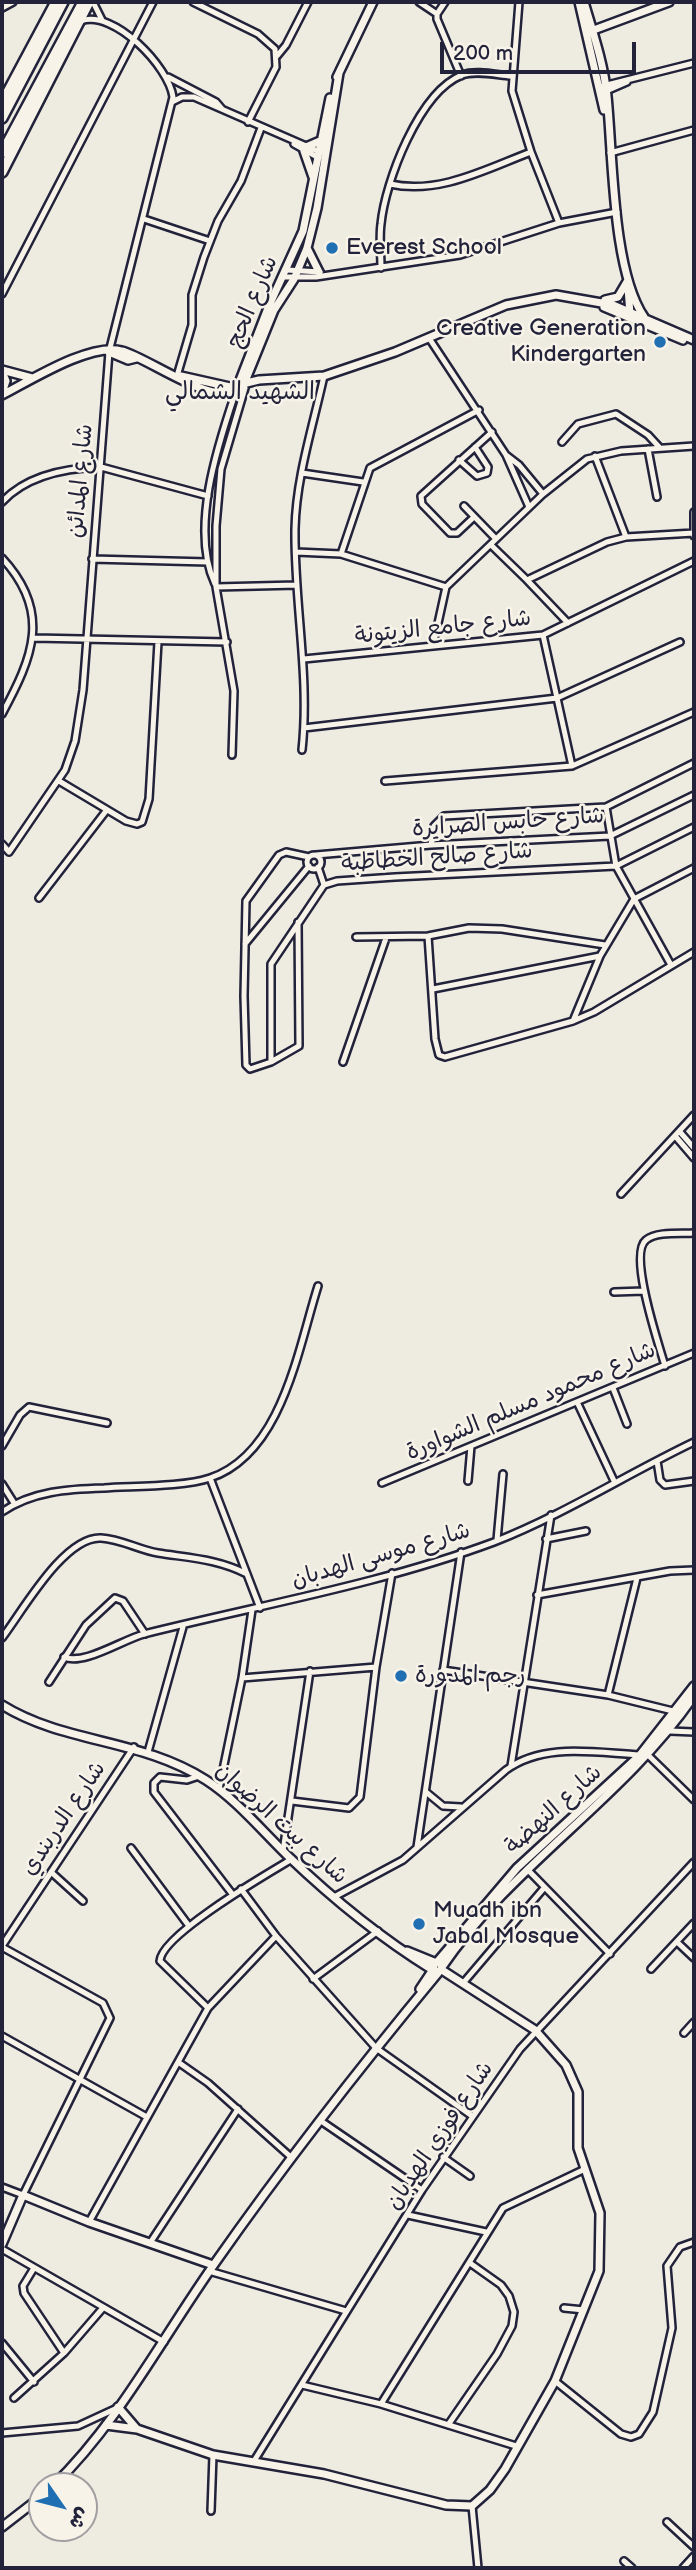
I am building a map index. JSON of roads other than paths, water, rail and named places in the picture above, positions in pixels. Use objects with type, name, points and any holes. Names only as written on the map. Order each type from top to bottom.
[{"type":"highway","points":[[2,103],[56,2]]},
{"type":"highway","points":[[2,118],[56,2]]},
{"type":"highway","points":[[2,153],[83,2]]},
{"type":"highway","points":[[2,172],[91,2]]},
{"type":"street","points":[[2,8],[13,2]]},
{"type":"street","points":[[91,2],[102,20]]},
{"type":"street","points":[[2,294],[153,2]]},
{"type":"street","points":[[193,2],[266,39],[277,56]]},
{"type":"street","points":[[248,122],[276,67],[277,56],[286,45],[308,2]]},
{"type":"street","name":"شارع الحج","points":[[216,587],[217,496],[239,388],[274,310],[295,275],[307,247],[317,208],[320,140],[340,73],[373,2]]},
{"type":"street","points":[[419,2],[437,14],[461,76]]},
{"type":"street","points":[[437,14],[445,2]]},
{"type":"street","points":[[519,2],[511,76],[516,105],[559,223]]},
{"type":"street","points":[[579,2],[589,28]]},
{"type":"street","points":[[584,2],[603,89],[617,212],[628,279],[635,303],[645,318]]},
{"type":"street","points":[[589,28],[665,3]]},
{"type":"street","points":[[80,22],[90,18],[102,20],[134,41],[166,76],[216,102],[222,109]]},
{"type":"street","points":[[603,89],[694,63]]},
{"type":"street","name":"شارع الحج","points":[[232,755],[234,691],[216,587],[208,562],[208,495],[239,388],[268,308],[303,231],[340,73]]},
{"type":"street","points":[[166,76],[172,102],[190,96],[321,155]]},
{"type":"street","points":[[381,268],[381,224],[390,184],[420,116],[447,85],[461,76],[511,76]]},
{"type":"street","name":"شارع المدائن","points":[[2,844],[9,852],[58,781],[75,741],[83,690],[109,352],[172,102]]},
{"type":"street","points":[[177,376],[192,325],[194,289],[210,241],[241,181],[261,128]]},
{"type":"street","points":[[610,153],[694,130]]},
{"type":"street","points":[[305,149],[320,140]]},
{"type":"street","points":[[305,149],[314,181]]},
{"type":"street","points":[[390,184],[412,187],[450,182],[531,152]]},
{"type":"street","points":[[285,274],[381,268],[460,255],[559,223],[617,212]]},
{"type":"street","points":[[144,219],[210,241]]},
{"type":"street","points":[[307,247],[323,273]]},
{"type":"street","points":[[587,301],[618,298],[628,279]]},
{"type":"street","points":[[628,279],[628,311],[635,320]]},
{"type":"street","points":[[2,394],[81,355],[120,350],[195,386],[239,388],[265,379],[324,376],[429,338],[519,301],[556,295],[628,311],[694,341]]},
{"type":"street","points":[[587,301],[671,336],[694,341]]},
{"type":"street","points":[[429,338],[479,410],[506,455],[529,507]]},
{"type":"street","points":[[2,371],[33,378]]},
{"type":"street","points":[[2,371],[6,381],[2,394]]},
{"type":"street","points":[[302,750],[304,659],[297,585],[297,508],[302,473],[324,376]]},
{"type":"street","points":[[341,554],[363,482],[376,462],[479,410]]},
{"type":"street","points":[[562,442],[578,424],[616,414],[648,435],[660,448]]},
{"type":"street","points":[[474,517],[457,533],[450,533],[420,500],[424,493],[492,432]]},
{"type":"street","points":[[433,646],[446,587],[543,494],[595,456],[694,446]]},
{"type":"street","points":[[459,460],[477,476],[482,477],[488,467],[475,447]]},
{"type":"street","points":[[648,449],[657,497]]},
{"type":"street","points":[[506,455],[519,465],[543,494]]},
{"type":"street","points":[[595,456],[626,537]]},
{"type":"street","points":[[2,502],[30,480],[75,469],[101,467],[208,495]]},
{"type":"street","points":[[302,473],[363,482]]},
{"type":"street","points":[[464,506],[496,539]]},
{"type":"street","points":[[527,580],[607,542],[626,537],[694,534],[694,512]]},
{"type":"street","points":[[491,545],[568,623]]},
{"type":"street","points":[[296,552],[341,554],[446,587]]},
{"type":"street","points":[[2,558],[24,586],[30,603],[34,638],[27,664],[4,704],[2,714]]},
{"type":"street","points":[[92,559],[208,562]]},
{"type":"street","name":"شارع جامع الزيتونة","points":[[304,659],[544,635],[694,561]]},
{"type":"street","points":[[216,587],[297,585]]},
{"type":"street","points":[[544,635],[572,766]]},
{"type":"street","points":[[34,638],[227,642]]},
{"type":"street","points":[[58,781],[106,811],[137,824],[144,817],[149,799],[158,642]]},
{"type":"street","points":[[304,728],[557,698],[680,642]]},
{"type":"street","points":[[385,781],[572,766],[694,712]]},
{"type":"street","points":[[431,845],[436,822],[447,816],[606,807],[694,763]]},
{"type":"street","name":"شارع حابس الصرايرة","points":[[245,944],[249,893],[279,855],[286,852],[312,856],[431,845],[610,836],[694,795]]},
{"type":"street","points":[[606,807],[616,866],[671,965]]},
{"type":"street","points":[[39,898],[106,811]]},
{"type":"street","name":"شارع صالح الخطاطبة","points":[[271,1062],[271,964],[324,885],[337,881],[407,876],[616,866],[694,827]]},
{"type":"street","points":[[298,922],[300,1044],[252,1070],[246,1065],[245,944],[309,866],[312,856],[321,860],[318,867],[324,885]]},
{"type":"street","points":[[309,866],[318,867]]},
{"type":"street","points":[[573,1021],[605,945],[634,899],[694,868]]},
{"type":"street","points":[[356,937],[386,939],[428,936],[469,928],[502,929],[605,945]]},
{"type":"street","points":[[428,936],[433,989],[433,1029],[442,1057],[573,1021],[594,1012],[694,952]]},
{"type":"street","points":[[343,1062],[386,939]]},
{"type":"street","points":[[433,989],[600,956]]},
{"type":"street","points":[[621,1194],[694,1115]]},
{"type":"street","points":[[678,1135],[694,1147]]},
{"type":"street","points":[[678,1135],[694,1158]]},
{"type":"street","points":[[665,1366],[644,1291],[641,1249],[644,1241],[654,1236],[694,1234]]},
{"type":"street","points":[[2,1512],[14,1503],[65,1489],[151,1486],[210,1478],[253,1452],[267,1430],[287,1386],[317,1286]]},
{"type":"street","points":[[614,1292],[644,1291]]},
{"type":"street","name":"شارع محمود مسلم الشواورة","points":[[382,1483],[578,1404],[694,1353]]},
{"type":"street","points":[[613,1388],[627,1424]]},
{"type":"street","points":[[578,1404],[615,1483]]},
{"type":"street","points":[[2,1446],[20,1415],[29,1407],[107,1423]]},
{"type":"street","name":"شارع موسى الهدبان","points":[[64,1657],[80,1660],[117,1642],[392,1573],[497,1540],[694,1443]]},
{"type":"street","points":[[468,1481],[471,1446]]},
{"type":"street","points":[[657,1461],[660,1480],[665,1485],[694,1481]]},
{"type":"street","points":[[497,1540],[503,1474]]},
{"type":"street","points":[[210,1478],[260,1608]]},
{"type":"street","points":[[2,1484],[14,1503]]},
{"type":"street","points":[[511,1766],[551,1515]]},
{"type":"street","points":[[546,1539],[586,1531]]},
{"type":"street","points":[[2,1638],[62,1558],[92,1539],[106,1539],[155,1553],[219,1562],[247,1574]]},
{"type":"street","points":[[416,1849],[461,1552]]},
{"type":"street","points":[[537,1595],[694,1570]]},
{"type":"street","points":[[292,1801],[349,1808],[358,1801],[392,1573]]},
{"type":"street","points":[[608,1695],[637,1578]]},
{"type":"street","points":[[50,1682],[86,1625],[115,1598],[123,1601],[145,1634]]},
{"type":"street","points":[[219,1789],[242,1678],[252,1610]]},
{"type":"street","points":[[148,1752],[183,1627]]},
{"type":"street","points":[[242,1678],[376,1667]]},
{"type":"street","points":[[443,1670],[608,1695],[677,1712]]},
{"type":"street","points":[[283,1851],[310,1671]]},
{"type":"street","name":"شارع النهضة","points":[[437,1968],[517,1868],[644,1756],[694,1686]]},
{"type":"street","name":"شارع النهضة","points":[[437,1968],[527,1869],[670,1731],[694,1696]]},
{"type":"street","name":"شارع بيت الرضوان","points":[[2,1705],[27,1719],[67,1733],[148,1752],[199,1776],[219,1789],[334,1897],[378,1931],[407,1951],[464,1982],[535,2031],[559,2056],[573,2078],[579,2105],[578,2148],[597,2198],[601,2234],[599,2271],[555,2381],[490,2490],[472,2506]]},
{"type":"street","points":[[670,1731],[694,1732]]},
{"type":"street","name":"شارع الدربندي","points":[[2,1947],[134,1748]]},
{"type":"street","points":[[334,1897],[387,1872],[511,1766],[547,1752],[644,1756],[694,1800]]},
{"type":"street","points":[[199,1776],[187,1780],[160,1777],[154,1783],[153,1792],[233,1895]]},
{"type":"street","points":[[426,1792],[443,1806],[461,1807]]},
{"type":"street","points":[[131,1847],[189,1926]]},
{"type":"street","points":[[208,2008],[160,1961],[162,1952],[189,1926],[241,1889],[292,1859]]},
{"type":"street","name":"شارع فوزي الهدبان","points":[[254,2460],[422,2190],[472,2116],[535,2031],[694,1862]]},
{"type":"street","points":[[527,1869],[610,1954]]},
{"type":"street","points":[[51,1872],[83,1901]]},
{"type":"street","points":[[464,1982],[544,1888]]},
{"type":"street","points":[[241,1889],[276,1936],[376,2049],[472,2116]]},
{"type":"street","points":[[651,1969],[694,1923]]},
{"type":"street","points":[[313,1979],[378,1931]]},
{"type":"street","points":[[89,2222],[145,2116],[208,2008],[276,1936]]},
{"type":"street","points":[[677,1941],[694,1958]]},
{"type":"street","points":[[2,1947],[107,2007],[110,2018],[23,2195],[2,2246],[103,2309],[164,2342]]},
{"type":"street","points":[[65,2472],[106,2425],[211,2268],[437,1968]]},
{"type":"street","points":[[684,2032],[694,2022]]},
{"type":"street","points":[[2,2036],[145,2116]]},
{"type":"street","points":[[178,2062],[238,2109],[292,2158]]},
{"type":"street","points":[[150,2243],[238,2109]]},
{"type":"street","points":[[321,2120],[422,2190]]},
{"type":"street","points":[[443,2157],[470,2176]]},
{"type":"street","points":[[381,2404],[503,2208],[585,2169]]},
{"type":"street","points":[[2,2187],[211,2268],[346,2311]]},
{"type":"street","points":[[408,2215],[486,2232]]},
{"type":"street","points":[[555,2381],[621,2434],[631,2437],[639,2434],[653,2412],[672,2328],[667,2266],[680,2247],[694,2242]]},
{"type":"street","points":[[448,2426],[497,2354],[512,2326],[514,2312],[509,2296],[501,2285],[470,2263]]},
{"type":"street","points":[[34,2268],[23,2286],[24,2293],[64,2353]]},
{"type":"street","points":[[564,2308],[584,2310]]},
{"type":"street","points":[[14,2398],[64,2353],[103,2309]]},
{"type":"street","points":[[2,2343],[34,2382]]},
{"type":"street","points":[[302,2385],[381,2404],[516,2446]]},
{"type":"street","points":[[118,2407],[137,2429]]},
{"type":"street","points":[[2,2433],[78,2426],[118,2407]]},
{"type":"street","points":[[106,2425],[137,2429],[213,2455],[324,2474],[446,2505],[472,2506],[478,2568]]},
{"type":"street","points":[[211,2511],[213,2455]]},
{"type":"street","points":[[2,2527],[28,2507]]},
{"type":"street","points":[[667,2522],[694,2547]]},
{"type":"street","points":[[683,2568],[694,2556]]},
{"type":"street","points":[[624,2560],[632,2568]]},
{"type":"place","name":"Everest School","points":[[332,248]]},
{"type":"place","name":"Creative Generation Kindergarten","points":[[660,342]]},
{"type":"place","name":"رجم المدورة","points":[[401,1676]]},
{"type":"place","name":"Muadh ibn Jabal Mosque","points":[[419,1924]]},
{"type":"district","name":"الشهيد الشمالي","points":[[240,393]]}]
